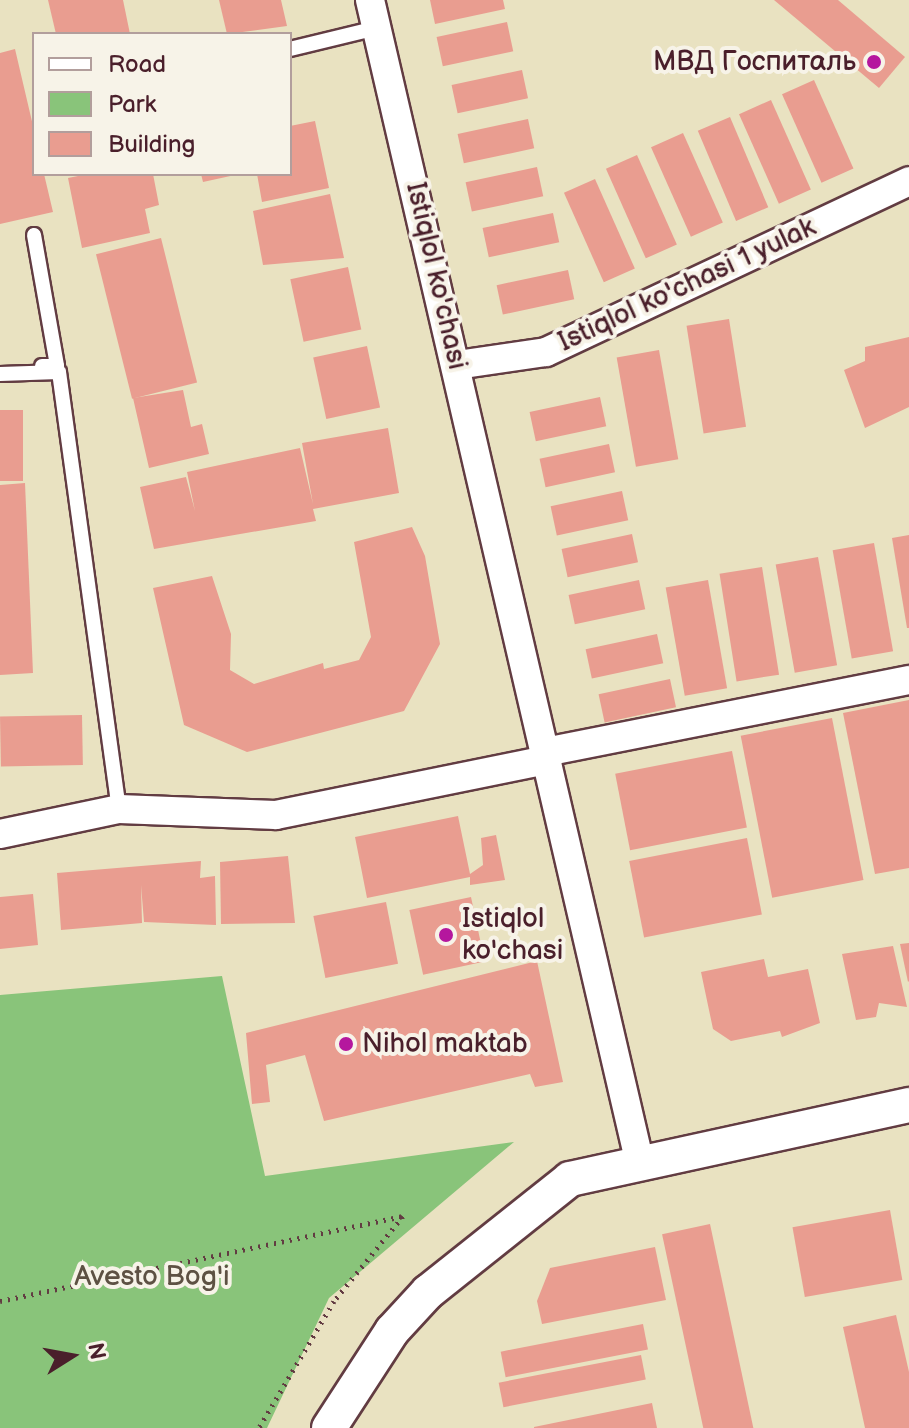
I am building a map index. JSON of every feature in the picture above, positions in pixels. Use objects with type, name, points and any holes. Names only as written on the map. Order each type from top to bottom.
[{"type":"street","name":"Istiqlol ko'chasi","points":[[370,0],[639,1160]]},
{"type":"street","name":"Istiqlol ko'chasi 1 yulak","points":[[457,365],[546,352],[909,181]]},
{"type":"street","points":[[0,834],[119,809],[276,815],[909,680]]},
{"type":"street","points":[[329,1428],[392,1331],[498,1229],[570,1179],[639,1160],[909,1105]]},
{"type":"lane","points":[[292,49],[377,28]]},
{"type":"lane","points":[[0,367],[57,366],[34,235]]},
{"type":"lane","points":[[0,374],[59,372],[119,809]]},
{"type":"path","points":[[0,1301],[403,1216],[334,1301],[259,1428]]},
{"type":"green space","name":"Avesto Bog'i","points":[[222,976],[265,1176],[514,1142],[329,1298],[267,1428],[0,1428],[0,995]]},
{"type":"building","points":[[48,0],[123,0],[130,32],[56,32]]},
{"type":"building","points":[[219,0],[281,0],[287,26],[227,32]]},
{"type":"building","points":[[430,0],[503,0],[505,9],[435,24]]},
{"type":"building","points":[[774,0],[838,0],[905,57],[879,88]]},
{"type":"building","points":[[507,22],[513,51],[443,66],[437,37]]},
{"type":"building","points":[[15,49],[32,121],[32,176],[44,176],[53,212],[0,224],[0,53]]},
{"type":"building","points":[[522,70],[528,98],[458,113],[452,85]]},
{"type":"building","points":[[814,80],[853,169],[821,183],[782,94]]},
{"type":"building","points":[[771,100],[811,190],[779,204],[739,114]]},
{"type":"building","points":[[730,117],[768,207],[736,221],[698,131]]},
{"type":"building","points":[[528,119],[534,148],[464,163],[458,134]]},
{"type":"building","points":[[315,121],[329,188],[262,202],[257,176],[292,176],[292,126]]},
{"type":"building","points":[[683,133],[723,223],[691,237],[651,147]]},
{"type":"building","points":[[637,155],[677,245],[646,258],[606,169]]},
{"type":"building","points":[[537,167],[543,196],[472,212],[466,182]]},
{"type":"building","points":[[153,176],[159,205],[145,209],[150,233],[82,248],[68,178]]},
{"type":"building","points":[[202,176],[230,176],[203,182]]},
{"type":"building","points":[[595,179],[635,269],[604,282],[564,193]]},
{"type":"building","points":[[330,194],[344,258],[263,265],[253,211]]},
{"type":"building","points":[[553,213],[559,242],[489,257],[483,228]]},
{"type":"building","points":[[161,238],[197,383],[132,399],[96,254]]},
{"type":"building","points":[[348,267],[361,330],[304,342],[290,279]]},
{"type":"building","points":[[568,270],[574,299],[503,315],[497,285]]},
{"type":"building","points":[[729,319],[746,427],[704,433],[687,326]]},
{"type":"building","points":[[909,337],[909,407],[865,428],[844,370],[865,361],[865,347]]},
{"type":"building","points":[[367,346],[380,408],[326,419],[313,357]]},
{"type":"building","points":[[659,350],[678,459],[636,467],[617,357]]},
{"type":"building","points":[[183,390],[191,427],[202,424],[209,454],[149,468],[133,398]]},
{"type":"building","points":[[600,397],[606,426],[536,441],[530,412]]},
{"type":"building","points":[[0,410],[23,410],[23,481],[0,481]]},
{"type":"building","points":[[388,428],[399,493],[313,509],[316,521],[154,549],[140,487],[186,477],[195,511],[187,472],[300,448],[313,504],[302,443]]},
{"type":"building","points":[[609,444],[615,472],[546,487],[540,459]]},
{"type":"building","points":[[25,483],[33,673],[0,675],[0,485]]},
{"type":"building","points":[[622,491],[628,520],[557,536],[551,506]]},
{"type":"building","points":[[412,527],[425,556],[440,644],[404,711],[247,752],[184,725],[153,588],[212,576],[231,634],[230,670],[254,684],[323,663],[324,669],[359,660],[371,637],[354,542]]},
{"type":"building","points":[[632,534],[638,562],[568,577],[562,549]]},
{"type":"building","points":[[909,535],[909,628],[907,628],[892,538]]},
{"type":"building","points":[[874,543],[893,651],[852,659],[833,550]]},
{"type":"building","points":[[818,557],[837,665],[795,673],[776,564]]},
{"type":"building","points":[[762,567],[779,675],[737,681],[720,574]]},
{"type":"building","points":[[639,580],[645,609],[575,624],[569,595]]},
{"type":"building","points":[[708,580],[727,688],[685,696],[666,587]]},
{"type":"building","points":[[657,634],[663,663],[592,679],[586,649]]},
{"type":"building","points":[[670,679],[676,707],[605,723],[599,694]]},
{"type":"building","points":[[909,700],[909,868],[875,874],[843,713]]},
{"type":"building","points":[[82,715],[83,765],[1,766],[0,716]]},
{"type":"building","points":[[832,718],[863,880],[772,898],[741,736]]},
{"type":"building","points":[[732,751],[747,828],[630,850],[615,774]]},
{"type":"building","points":[[458,816],[470,874],[483,865],[481,838],[496,835],[505,880],[470,885],[470,877],[367,898],[355,837]]},
{"type":"building","points":[[747,838],[762,915],[644,937],[629,861]]},
{"type":"building","points":[[288,856],[295,923],[221,924],[220,862]]},
{"type":"building","points":[[201,861],[200,878],[215,876],[216,925],[144,922],[141,885],[142,923],[61,930],[57,873]]},
{"type":"building","points":[[33,894],[38,945],[0,949],[0,897]]},
{"type":"building","name":"Istiqlol ko'chasi","points":[[471,897],[485,962],[423,975],[409,910]]},
{"type":"building","points":[[386,902],[398,964],[325,978],[313,916]]},
{"type":"building","points":[[909,943],[909,981],[908,982],[900,944]]},
{"type":"building","points":[[893,946],[907,1007],[879,1003],[876,1017],[856,1020],[842,954]]},
{"type":"building","points":[[764,959],[768,977],[808,969],[820,1023],[782,1037],[780,1031],[731,1041],[713,1029],[701,972]]},
{"type":"building","points":[[537,961],[563,1082],[535,1087],[530,1074],[324,1121],[305,1055],[266,1065],[270,1102],[252,1104],[246,1033]]},
{"type":"building","points":[[890,1210],[902,1280],[805,1297],[793,1227]]},
{"type":"building","points":[[710,1224],[753,1428],[703,1428],[662,1234]]},
{"type":"building","points":[[655,1247],[666,1300],[542,1324],[537,1301],[550,1268]]},
{"type":"building","points":[[896,1315],[909,1372],[909,1428],[865,1428],[843,1327]]},
{"type":"building","points":[[643,1324],[648,1350],[506,1377],[501,1352]]},
{"type":"building","points":[[641,1355],[646,1380],[503,1407],[499,1383]]},
{"type":"building","points":[[652,1403],[657,1428],[534,1428],[534,1427]]},
{"type":"place","name":"МВД Госпиталь","points":[[874,62]]},
{"type":"place","name":"Istiqlol ko'chasi","points":[[446,935]]},
{"type":"place","name":"Nihol maktab","points":[[346,1044]]}]
